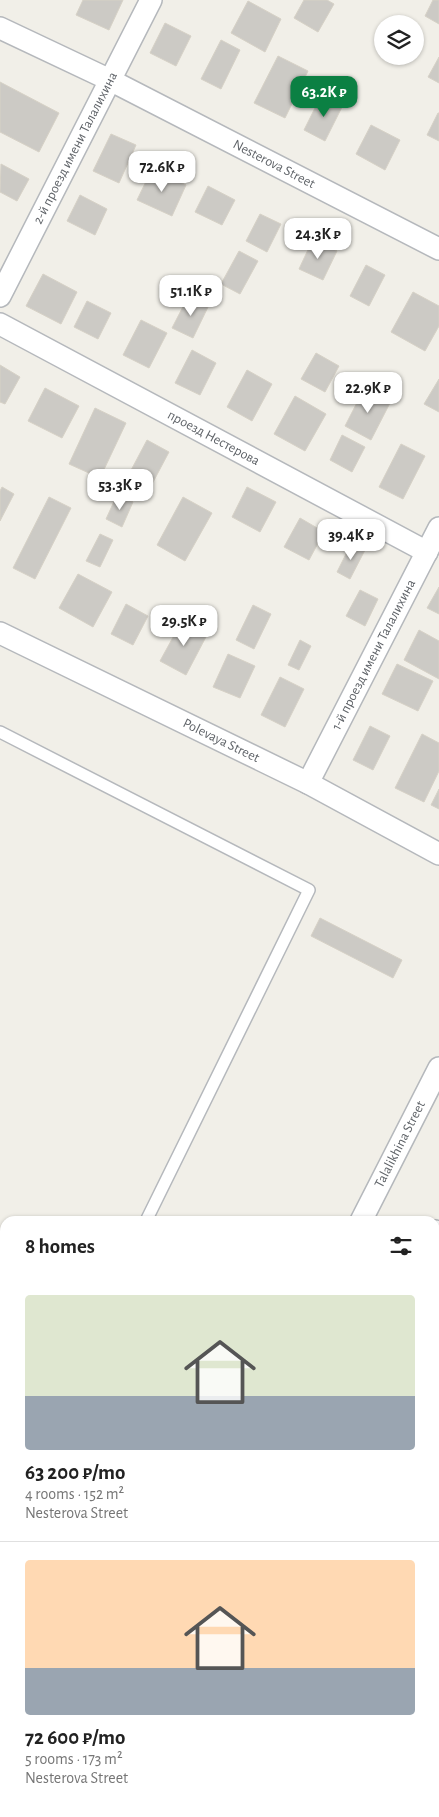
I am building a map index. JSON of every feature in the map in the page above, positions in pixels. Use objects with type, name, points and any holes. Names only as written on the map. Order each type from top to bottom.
[{"type":"street","name":"2-й проезд имени Талалихина","points":[[0,296],[151,0]]},
{"type":"street","name":"Nesterova Street","points":[[0,28],[110,80],[439,249]]},
{"type":"street","name":"проезд Нестерова","points":[[0,324],[427,552]]},
{"type":"street","name":"1-й проезд имени Талалихина","points":[[308,783],[439,528]]},
{"type":"street","name":"Polevaya Street","points":[[0,633],[308,783],[439,854]]},
{"type":"street","name":"Talalikhina Street","points":[[364,1216],[439,1068]]},
{"type":"lane","points":[[0,732],[309,890],[148,1216]]},
{"type":"building","points":[[83,0],[123,0],[109,30],[76,15]]},
{"type":"building","points":[[304,0],[327,0],[334,4],[318,32],[294,18]]},
{"type":"building","points":[[433,0],[439,0],[439,24],[425,16]]},
{"type":"building","points":[[248,1],[281,19],[265,52],[231,33]]},
{"type":"building","points":[[165,23],[191,36],[176,66],[150,53]]},
{"type":"building","points":[[221,40],[240,50],[221,89],[201,79]]},
{"type":"building","points":[[278,56],[308,71],[285,118],[254,103]]},
{"type":"building","points":[[439,57],[439,83],[428,77]]},
{"type":"building","points":[[0,82],[59,113],[39,152],[0,132]]},
{"type":"building","points":[[322,94],[343,105],[325,141],[304,130]]},
{"type":"building","points":[[439,113],[439,141],[427,135]]},
{"type":"building","points":[[371,125],[400,140],[385,170],[356,154]]},
{"type":"building","points":[[111,134],[136,145],[119,183],[93,171]]},
{"type":"building","points":[[1,164],[29,179],[17,201],[0,192]]},
{"type":"building","points":[[152,169],[186,185],[172,216],[137,200]]},
{"type":"building","points":[[208,186],[235,200],[222,225],[195,212]]},
{"type":"building","points":[[80,195],[107,209],[95,235],[67,221]]},
{"type":"building","points":[[260,214],[281,224],[267,252],[246,241]]},
{"type":"building","points":[[313,239],[337,251],[323,280],[299,269]]},
{"type":"building","points":[[239,251],[258,261],[240,294],[221,284]]},
{"type":"building","points":[[366,265],[385,275],[369,306],[350,296]]},
{"type":"building","points":[[43,274],[77,292],[61,324],[26,306]]},
{"type":"building","points":[[413,292],[439,306],[439,326],[425,351],[391,332]]},
{"type":"building","points":[[189,295],[209,305],[193,338],[172,328]]},
{"type":"building","points":[[87,301],[111,313],[98,339],[74,327]]},
{"type":"building","points":[[141,320],[167,333],[149,368],[123,355]]},
{"type":"building","points":[[192,350],[216,363],[200,395],[175,383]]},
{"type":"building","points":[[316,353],[339,366],[325,392],[301,379]]},
{"type":"building","points":[[0,365],[20,377],[5,404],[0,402]]},
{"type":"building","points":[[247,370],[272,384],[252,421],[227,407]]},
{"type":"building","points":[[439,379],[439,412],[424,404]]},
{"type":"building","points":[[365,387],[391,401],[371,440],[345,426]]},
{"type":"building","points":[[45,388],[79,406],[62,438],[28,421]]},
{"type":"building","points":[[295,396],[326,414],[305,451],[274,434]]},
{"type":"building","points":[[95,408],[126,423],[100,478],[69,464]]},
{"type":"building","points":[[342,435],[365,447],[352,472],[330,460]]},
{"type":"building","points":[[147,440],[169,452],[151,486],[129,474]]},
{"type":"building","points":[[401,444],[425,456],[403,499],[379,487]]},
{"type":"building","points":[[2,487],[14,494],[0,521],[0,491]]},
{"type":"building","points":[[247,487],[276,502],[260,532],[232,517]]},
{"type":"building","points":[[117,495],[133,502],[122,527],[106,519]]},
{"type":"building","points":[[49,497],[71,508],[35,579],[13,568]]},
{"type":"building","points":[[183,497],[212,513],[185,561],[157,545]]},
{"type":"building","points":[[300,518],[324,532],[309,560],[284,547]]},
{"type":"building","points":[[100,534],[113,540],[100,567],[86,561]]},
{"type":"building","points":[[351,544],[365,550],[350,579],[337,572]]},
{"type":"building","points":[[78,574],[112,592],[93,627],[59,608]]},
{"type":"building","points":[[439,587],[439,614],[427,608]]},
{"type":"building","points":[[360,590],[378,599],[365,626],[346,616]]},
{"type":"building","points":[[126,604],[148,616],[133,645],[111,634]]},
{"type":"building","points":[[253,605],[271,614],[254,649],[236,640]]},
{"type":"building","points":[[183,619],[208,633],[186,675],[160,661]]},
{"type":"building","points":[[419,630],[439,641],[439,679],[404,660]]},
{"type":"building","points":[[300,640],[311,646],[299,670],[288,665]]},
{"type":"building","points":[[228,654],[255,666],[240,698],[213,687]]},
{"type":"building","points":[[397,664],[433,681],[418,711],[382,694]]},
{"type":"building","points":[[280,677],[304,689],[285,727],[261,715]]},
{"type":"building","points":[[370,726],[390,736],[373,770],[353,760]]},
{"type":"building","points":[[422,734],[439,743],[439,771],[424,802],[395,788]]},
{"type":"building","points":[[439,789],[439,809],[431,805]]},
{"type":"building","points":[[320,918],[402,960],[393,978],[311,936]]}]
